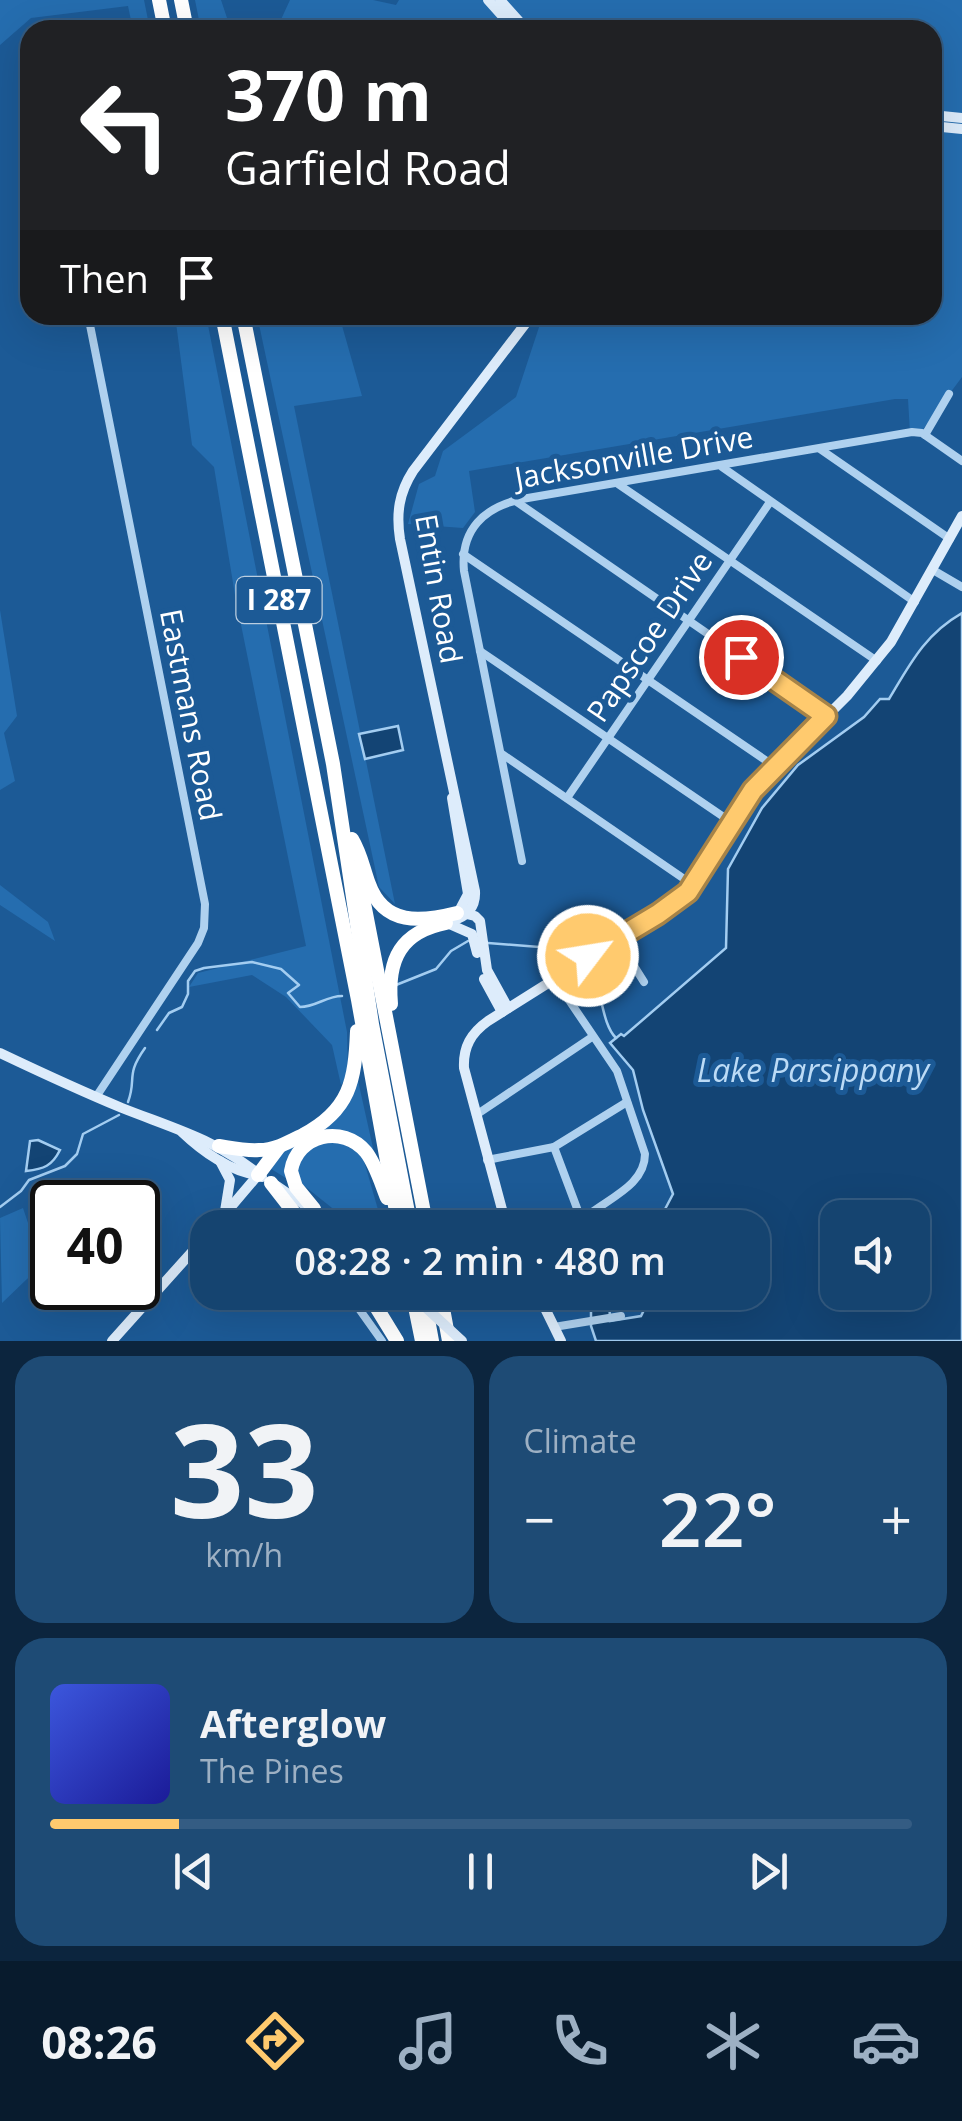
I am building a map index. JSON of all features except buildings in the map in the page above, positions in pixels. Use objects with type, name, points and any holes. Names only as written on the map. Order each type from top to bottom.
[{"type":"highway","name":"I 287","points":[[224,325],[400,1210]]},
{"type":"highway","name":"I 287","points":[[246,325],[333,764],[344,790],[423,1210]]},
{"type":"highway","points":[[333,764],[401,1210]]},
{"type":"highway","points":[[352,839],[361,853],[374,897],[385,910],[412,920],[457,916]]},
{"type":"highway","points":[[395,1065],[390,994],[394,964],[413,933],[457,916]]},
{"type":"highway","points":[[218,1152],[280,1147],[324,1123],[342,1104],[354,1067],[358,1000]]},
{"type":"highway","points":[[314,1209],[294,1184],[293,1160],[311,1140],[337,1136],[353,1141],[366,1152],[395,1210]]},
{"type":"highway","points":[[280,1147],[265,1179],[291,1210]]},
{"type":"highway","points":[[378,1310],[397,1341]]},
{"type":"highway","points":[[415,1310],[422,1341]]},
{"type":"highway","points":[[426,1310],[432,1341]]},
{"type":"highway","points":[[443,1310],[449,1341]]},
{"type":"street","points":[[488,0],[506,20]]},
{"type":"street","points":[[500,0],[518,20]]},
{"type":"street","name":"Eastmans Road","points":[[90,325],[205,904],[204,928],[198,944],[96,1097]]},
{"type":"street","name":"Entin Road","points":[[505,1010],[487,970],[480,921],[457,916],[468,894],[451,810],[452,792],[400,539],[398,504],[413,471],[524,325]]},
{"type":"street","points":[[949,394],[925,435],[962,460]]},
{"type":"street","name":"Jacksonville Drive","points":[[463,554],[470,530],[481,516],[514,500],[912,432],[925,435]]},
{"type":"street","points":[[820,448],[950,539]]},
{"type":"street","points":[[721,466],[915,602]]},
{"type":"street","points":[[618,484],[877,662]]},
{"type":"street","points":[[514,500],[826,716]]},
{"type":"street","name":"Papscoe Drive","points":[[567,798],[770,502]]},
{"type":"street","points":[[501,1210],[464,1063],[470,1038],[482,1025],[677,902],[694,886],[730,822],[774,766],[877,662],[962,516]]},
{"type":"street","points":[[463,554],[522,860]]},
{"type":"street","points":[[463,554],[774,766]]},
{"type":"street","points":[[933,570],[962,586]]},
{"type":"street","points":[[480,651],[730,822]]},
{"type":"street","points":[[502,754],[694,886]]},
{"type":"street","points":[[457,916],[474,938],[481,972],[505,1010]]},
{"type":"street","points":[[617,939],[644,982]]},
{"type":"street","points":[[554,978],[617,1071],[643,1144],[644,1168],[629,1186],[597,1210]]},
{"type":"street","points":[[476,1115],[592,1037]]},
{"type":"street","points":[[0,1053],[96,1097],[202,1137],[218,1152],[250,1164],[265,1179],[314,1209]]},
{"type":"street","points":[[488,1160],[554,1147],[627,1102]]},
{"type":"street","points":[[554,1147],[574,1210]]},
{"type":"street","points":[[218,1152],[230,1180],[222,1210]]},
{"type":"street","points":[[231,1210],[265,1179]]},
{"type":"street","points":[[112,1341],[190,1254]]},
{"type":"street","points":[[360,1310],[382,1341]]},
{"type":"street","points":[[430,1310],[462,1341]]},
{"type":"street","points":[[546,1310],[561,1341]]},
{"type":"street","points":[[554,1327],[621,1316]]},
{"type":"shaded area","points":[[0,0],[144,0],[148,20],[131,20],[128,6],[31,18],[20,20],[20,28],[0,45]]},
{"type":"shaded area","points":[[195,0],[221,0],[228,20],[199,20]]},
{"type":"shaded area","points":[[290,0],[373,0],[396,5],[399,0],[962,0],[962,377],[921,432],[910,433],[908,399],[895,399],[469,471],[475,512],[463,528],[408,524],[419,484],[435,476],[443,451],[516,397],[540,325],[942,325],[942,20],[281,20]]},
{"type":"shaded area","points":[[176,325],[208,325],[347,1032],[348,1075],[341,1085],[332,1045],[286,997],[252,975],[189,987],[198,973],[306,946],[235,595],[214,467],[192,445]]},
{"type":"shaded area","points":[[259,325],[342,325],[362,396],[294,406],[395,904],[379,887]]},
{"type":"shaded area","points":[[0,610],[17,716],[4,733],[15,781],[0,790]]},
{"type":"shaded area","points":[[0,885],[48,922],[55,941],[0,905]]},
{"type":"shaded area","points":[[357,1076],[375,1157],[369,1150],[313,1137],[289,1180],[268,1167],[283,1152],[339,1116]]},
{"type":"shaded area","points":[[339,1142],[362,1154],[378,1210],[335,1210],[302,1184],[297,1170],[299,1160],[314,1145]]},
{"type":"shaded area","points":[[23,1208],[30,1229],[30,1276],[2,1303],[0,1218]]},
{"type":"water","name":"Lake Parsippany","points":[[962,613],[962,1341],[596,1341],[591,1310],[610,1310],[610,1321],[641,1316],[642,1310],[770,1310],[770,1210],[665,1210],[673,1194],[633,1070],[610,1043],[621,1034],[624,1036],[726,948],[728,869],[762,808],[798,765],[864,717],[880,699],[889,699],[938,630]]},
{"type":"water","points":[[398,726],[403,750],[365,759],[359,734]]},
{"type":"water","points":[[38,1140],[60,1150],[47,1166],[26,1171],[30,1141]]},
{"type":"waterway","points":[[396,985],[436,969],[451,951],[468,941]]},
{"type":"waterway","points":[[488,943],[577,950],[582,956]]},
{"type":"waterway","points":[[157,1030],[169,1013],[182,1007],[188,981],[195,971],[204,968],[252,962],[281,969],[299,985],[288,993],[300,1007],[342,996]]},
{"type":"waterway","points":[[587,962],[607,1023],[616,1038]]},
{"type":"waterway","points":[[128,1102],[133,1071],[145,1048]]},
{"type":"waterway","points":[[0,1207],[29,1180],[65,1166],[77,1154],[83,1134],[119,1115]]},
{"type":"route","points":[[588,956],[688,892],[753,790],[826,716],[741,657]]}]
